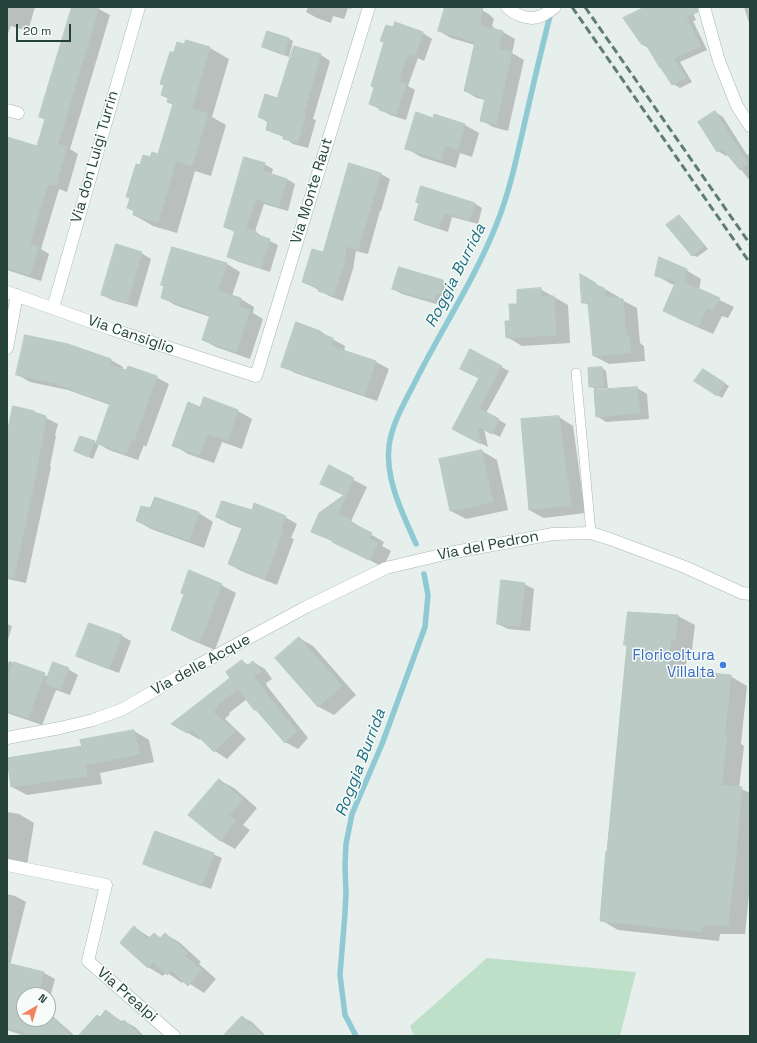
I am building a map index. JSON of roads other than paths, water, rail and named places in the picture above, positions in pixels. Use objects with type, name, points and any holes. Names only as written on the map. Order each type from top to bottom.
[{"type":"street","name":"Via don Luigi Turrin","points":[[53,308],[139,7]]},
{"type":"street","name":"Via Monte Raut","points":[[256,376],[369,7]]},
{"type":"street","points":[[507,7],[526,18],[542,16],[555,7]]},
{"type":"street","points":[[704,7],[719,61],[737,106],[750,126]]},
{"type":"street","name":"Via Cansiglio","points":[[12,293],[111,329],[256,376]]},
{"type":"street","points":[[7,348],[12,293]]},
{"type":"street","name":"Via del Pedron","points":[[386,568],[449,553],[553,534],[591,533],[684,567],[750,594]]},
{"type":"street","name":"Via delle Acque","points":[[7,738],[87,722],[123,709],[193,668],[306,606],[386,568]]},
{"type":"street","name":"Via Prealpi","points":[[7,865],[106,885],[88,961],[174,1036]]},
{"type":"lane","points":[[576,373],[591,533]]},
{"type":"waterway","name":"Roggia Burrida","points":[[416,544],[392,484],[388,459],[393,429],[403,405],[425,362],[479,264],[497,223],[509,189],[551,12]]},
{"type":"waterway","name":"Roggia Burrida","points":[[356,1036],[345,1015],[340,975],[346,893],[346,844],[352,814],[382,744],[425,627],[428,595],[424,574]]},
{"type":"railway","points":[[572,7],[750,263]]},
{"type":"railway","points":[[585,7],[750,244]]},
{"type":"place","name":"Floricoltura Villalta","points":[[723,665]]}]
